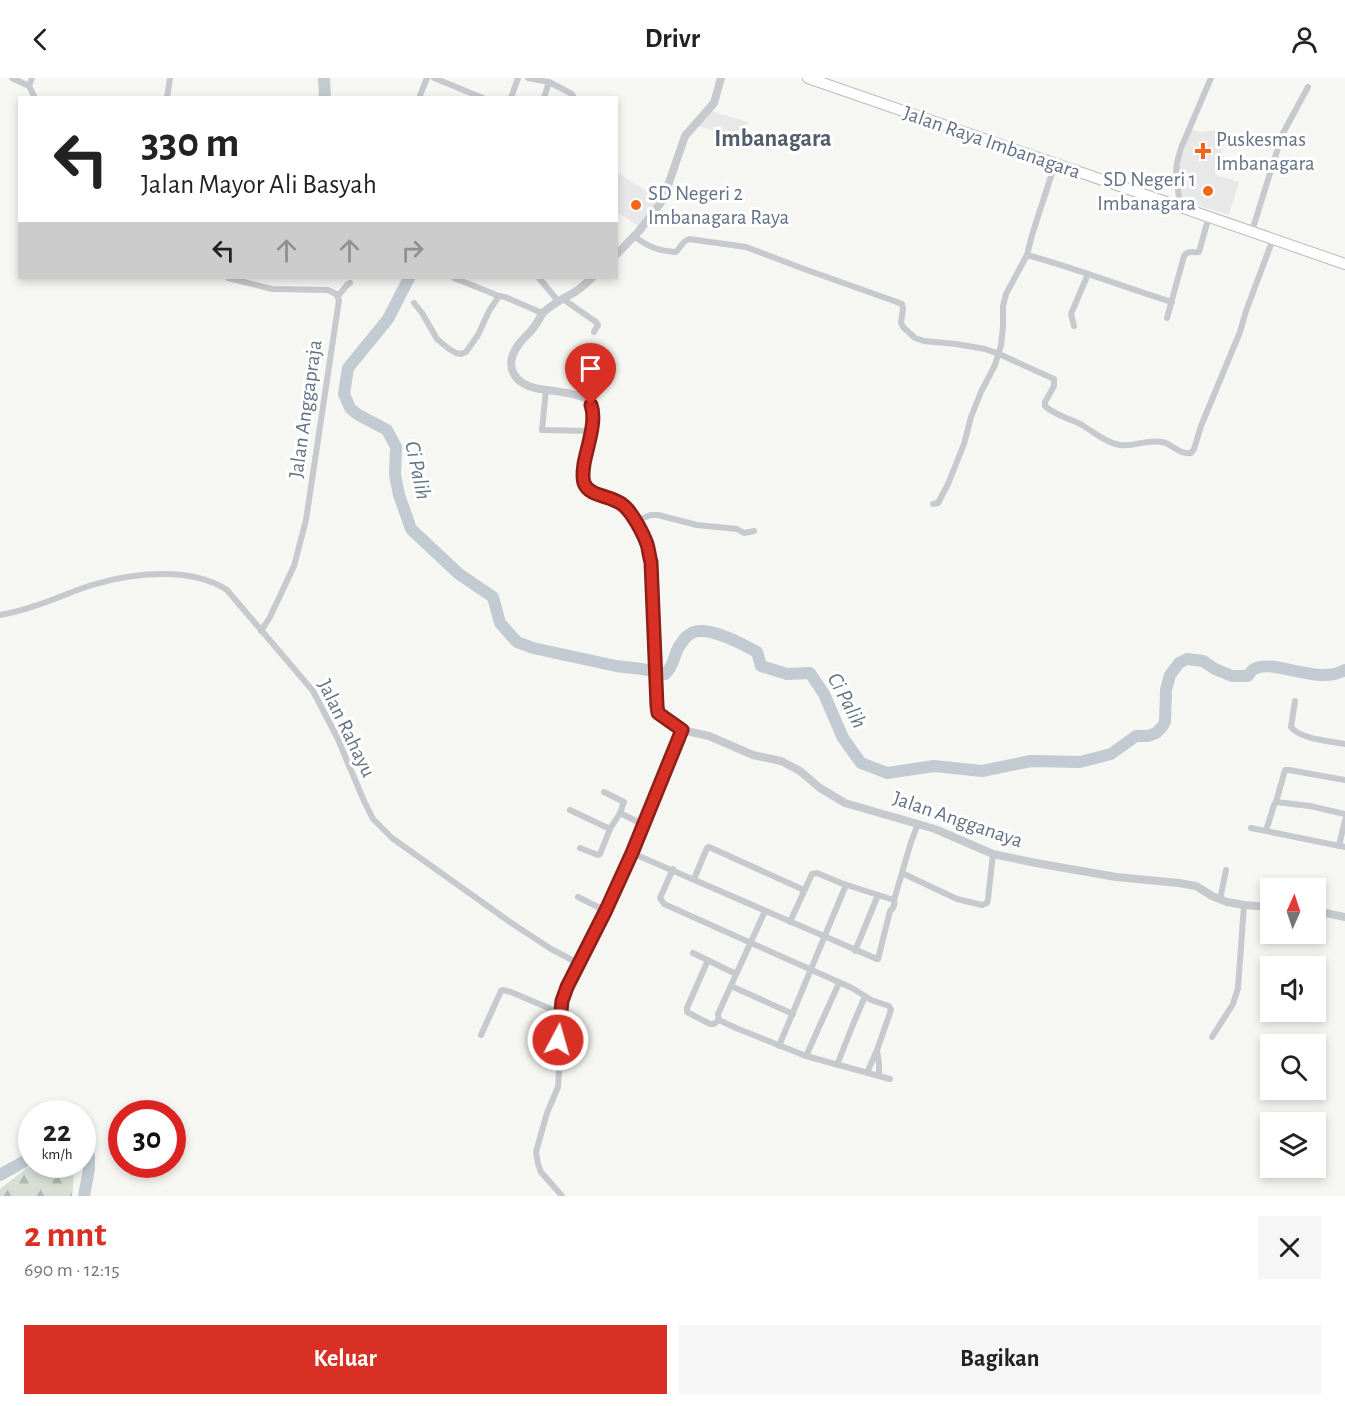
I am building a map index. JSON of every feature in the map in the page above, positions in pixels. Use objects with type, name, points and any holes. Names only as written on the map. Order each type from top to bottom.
[{"type":"highway","name":"Jalan Raya Imbanagara","points":[[808,78],[1345,264]]},
{"type":"street","points":[[12,78],[29,86],[34,96]]},
{"type":"street","points":[[29,86],[32,78]]},
{"type":"street","points":[[166,96],[170,78]]},
{"type":"street","points":[[421,96],[427,78]]},
{"type":"street","points":[[434,78],[478,96]]},
{"type":"street","points":[[513,96],[518,78]]},
{"type":"street","points":[[528,78],[549,82],[573,96]]},
{"type":"street","points":[[618,253],[651,217],[663,200],[685,136],[714,104],[721,78]]},
{"type":"street","points":[[1180,207],[1177,163],[1181,148],[1211,78]]},
{"type":"street","points":[[545,96],[549,82]]},
{"type":"street","points":[[1252,231],[1282,135],[1308,87]]},
{"type":"street","points":[[933,504],[938,503],[948,484],[978,400],[999,354],[1006,294],[1028,255],[1032,235],[1055,164]]},
{"type":"street","points":[[1167,318],[1184,256],[1186,253],[1199,252],[1209,216]]},
{"type":"street","points":[[634,236],[658,251],[667,252],[675,252],[689,239],[746,247],[902,304],[901,323],[915,338],[971,346],[999,354],[1054,378],[1054,386],[1045,406],[1110,443],[1125,445],[1156,441],[1170,445],[1181,453],[1191,453],[1194,450],[1273,239]]},
{"type":"street","points":[[1028,255],[1172,302]]},
{"type":"street","points":[[1074,326],[1071,317],[1088,274]]},
{"type":"street","points":[[232,279],[272,289],[328,290],[338,296],[350,283]]},
{"type":"street","points":[[456,279],[506,297],[542,314]]},
{"type":"street","points":[[540,279],[561,300],[596,322],[598,325],[594,332]]},
{"type":"street","points":[[562,1196],[541,1172],[536,1152],[547,1113],[558,1087],[560,1057],[558,1040],[562,1001],[632,853],[682,730],[658,713],[654,666],[651,562],[647,543],[631,513],[622,504],[612,498],[593,493],[584,484],[583,475],[594,422],[590,401],[571,394],[530,387],[516,377],[512,368],[514,352],[534,328],[542,314],[591,279]]},
{"type":"street","name":"Jalan Anggapraja","points":[[261,631],[294,566],[306,520],[338,296]]},
{"type":"street","points":[[414,303],[423,313],[438,339],[449,349],[461,354],[466,352],[478,335],[499,296]]},
{"type":"street","points":[[546,390],[542,430],[591,431]]},
{"type":"street","points":[[635,521],[658,515],[697,525],[744,532],[754,531]]},
{"type":"street","name":"Jalan Rahayu","points":[[0,615],[30,608],[92,585],[113,580],[168,573],[221,585],[317,697],[364,801],[378,824],[416,856],[526,933],[578,963]]},
{"type":"street","points":[[1295,701],[1291,727],[1293,731],[1345,744]]},
{"type":"street","name":"Jalan Angganaya","points":[[682,730],[709,736],[753,755],[781,761],[800,771],[820,788],[845,802],[944,832],[993,854],[1116,877],[1192,885],[1220,900],[1260,906]]},
{"type":"street","points":[[1266,831],[1285,770],[1345,780]]},
{"type":"street","points":[[580,848],[600,854],[610,829],[620,813],[624,802],[604,792]]},
{"type":"street","points":[[1276,802],[1310,806],[1345,814]]},
{"type":"street","points":[[570,810],[610,829]]},
{"type":"street","points":[[620,813],[644,825]]},
{"type":"street","points":[[1251,828],[1342,846],[1345,820]]},
{"type":"street","points":[[632,853],[855,951],[879,959],[890,911],[895,903],[918,824]]},
{"type":"street","points":[[694,879],[709,847],[804,890]]},
{"type":"street","points":[[902,873],[957,899],[982,905],[987,903],[988,899],[993,854]]},
{"type":"street","points":[[673,870],[660,898],[664,904],[891,1007],[867,1073]]},
{"type":"street","points":[[1220,900],[1226,870]]},
{"type":"street","points":[[790,922],[812,874],[817,873],[894,900]]},
{"type":"street","points":[[779,1046],[846,885]]},
{"type":"street","points":[[855,951],[878,895]]},
{"type":"street","points":[[578,897],[606,910]]},
{"type":"street","points":[[1212,1037],[1233,1004],[1238,988],[1244,905]]},
{"type":"street","points":[[719,1020],[718,1014],[765,911]]},
{"type":"street","points":[[1326,913],[1345,917]]},
{"type":"street","points":[[693,953],[736,974]]},
{"type":"street","points":[[708,960],[687,1012],[710,1024],[719,1020]]},
{"type":"street","points":[[806,1056],[839,983]]},
{"type":"street","points":[[731,986],[793,1014]]},
{"type":"street","points":[[481,1035],[503,990],[560,1012]]},
{"type":"street","points":[[837,1065],[865,996]]},
{"type":"street","points":[[719,1020],[736,1029],[806,1056],[890,1079]]},
{"type":"street","points":[[877,1050],[879,1076]]},
{"type":"shaded area","points":[[711,111],[748,122],[741,145],[717,138],[718,132],[698,126]]},
{"type":"shaded area","points":[[1225,129],[1224,145],[1216,175],[1239,182],[1229,215],[1181,200],[1178,169],[1191,130],[1201,132]]},
{"type":"shaded area","name":"SD Negeri 2 Imbanagara Raya","points":[[618,173],[658,198],[651,211],[638,226],[618,213]]},
{"type":"green space","points":[[18,1175],[18,1178],[73,1178],[72,1196],[0,1196],[0,1189]]},
{"type":"waterway","name":"Ci Palih","points":[[324,78],[325,96]]},
{"type":"waterway","name":"Ci Palih","points":[[408,279],[388,319],[348,368],[344,394],[350,408],[387,430],[396,447],[395,475],[399,495],[411,529],[459,574],[493,597],[500,623],[517,642],[533,648],[616,666],[665,674],[671,667],[680,645],[690,634],[701,631],[726,637],[757,652],[761,666],[787,674],[810,673],[824,694],[843,738],[861,763],[887,773],[934,766],[982,771],[1031,761],[1080,762],[1111,754],[1136,736],[1148,736],[1156,733],[1162,727],[1165,722],[1166,690],[1170,675],[1179,663],[1187,659],[1203,661],[1232,676],[1248,676],[1253,669],[1263,667],[1322,675],[1345,670]]},
{"type":"waterway","points":[[0,1175],[18,1165]]},
{"type":"waterway","points":[[84,1196],[87,1178]]},
{"type":"place","name":"Puskesmas Imbanagara","points":[[1203,151]]},
{"type":"place","name":"SD Negeri 1 Imbanagara","points":[[1208,191]]},
{"type":"place","name":"SD Negeri 2 Imbanagara Raya","points":[[636,205]]},
{"type":"district","name":"Imbanagara","points":[[773,138]]},
{"type":"route","points":[[558,1040],[562,1001],[567,987],[632,853],[682,730],[658,713],[654,666],[651,562],[647,543],[626,507],[612,498],[593,493],[584,484],[583,475],[588,442],[594,422],[591,405]]}]
